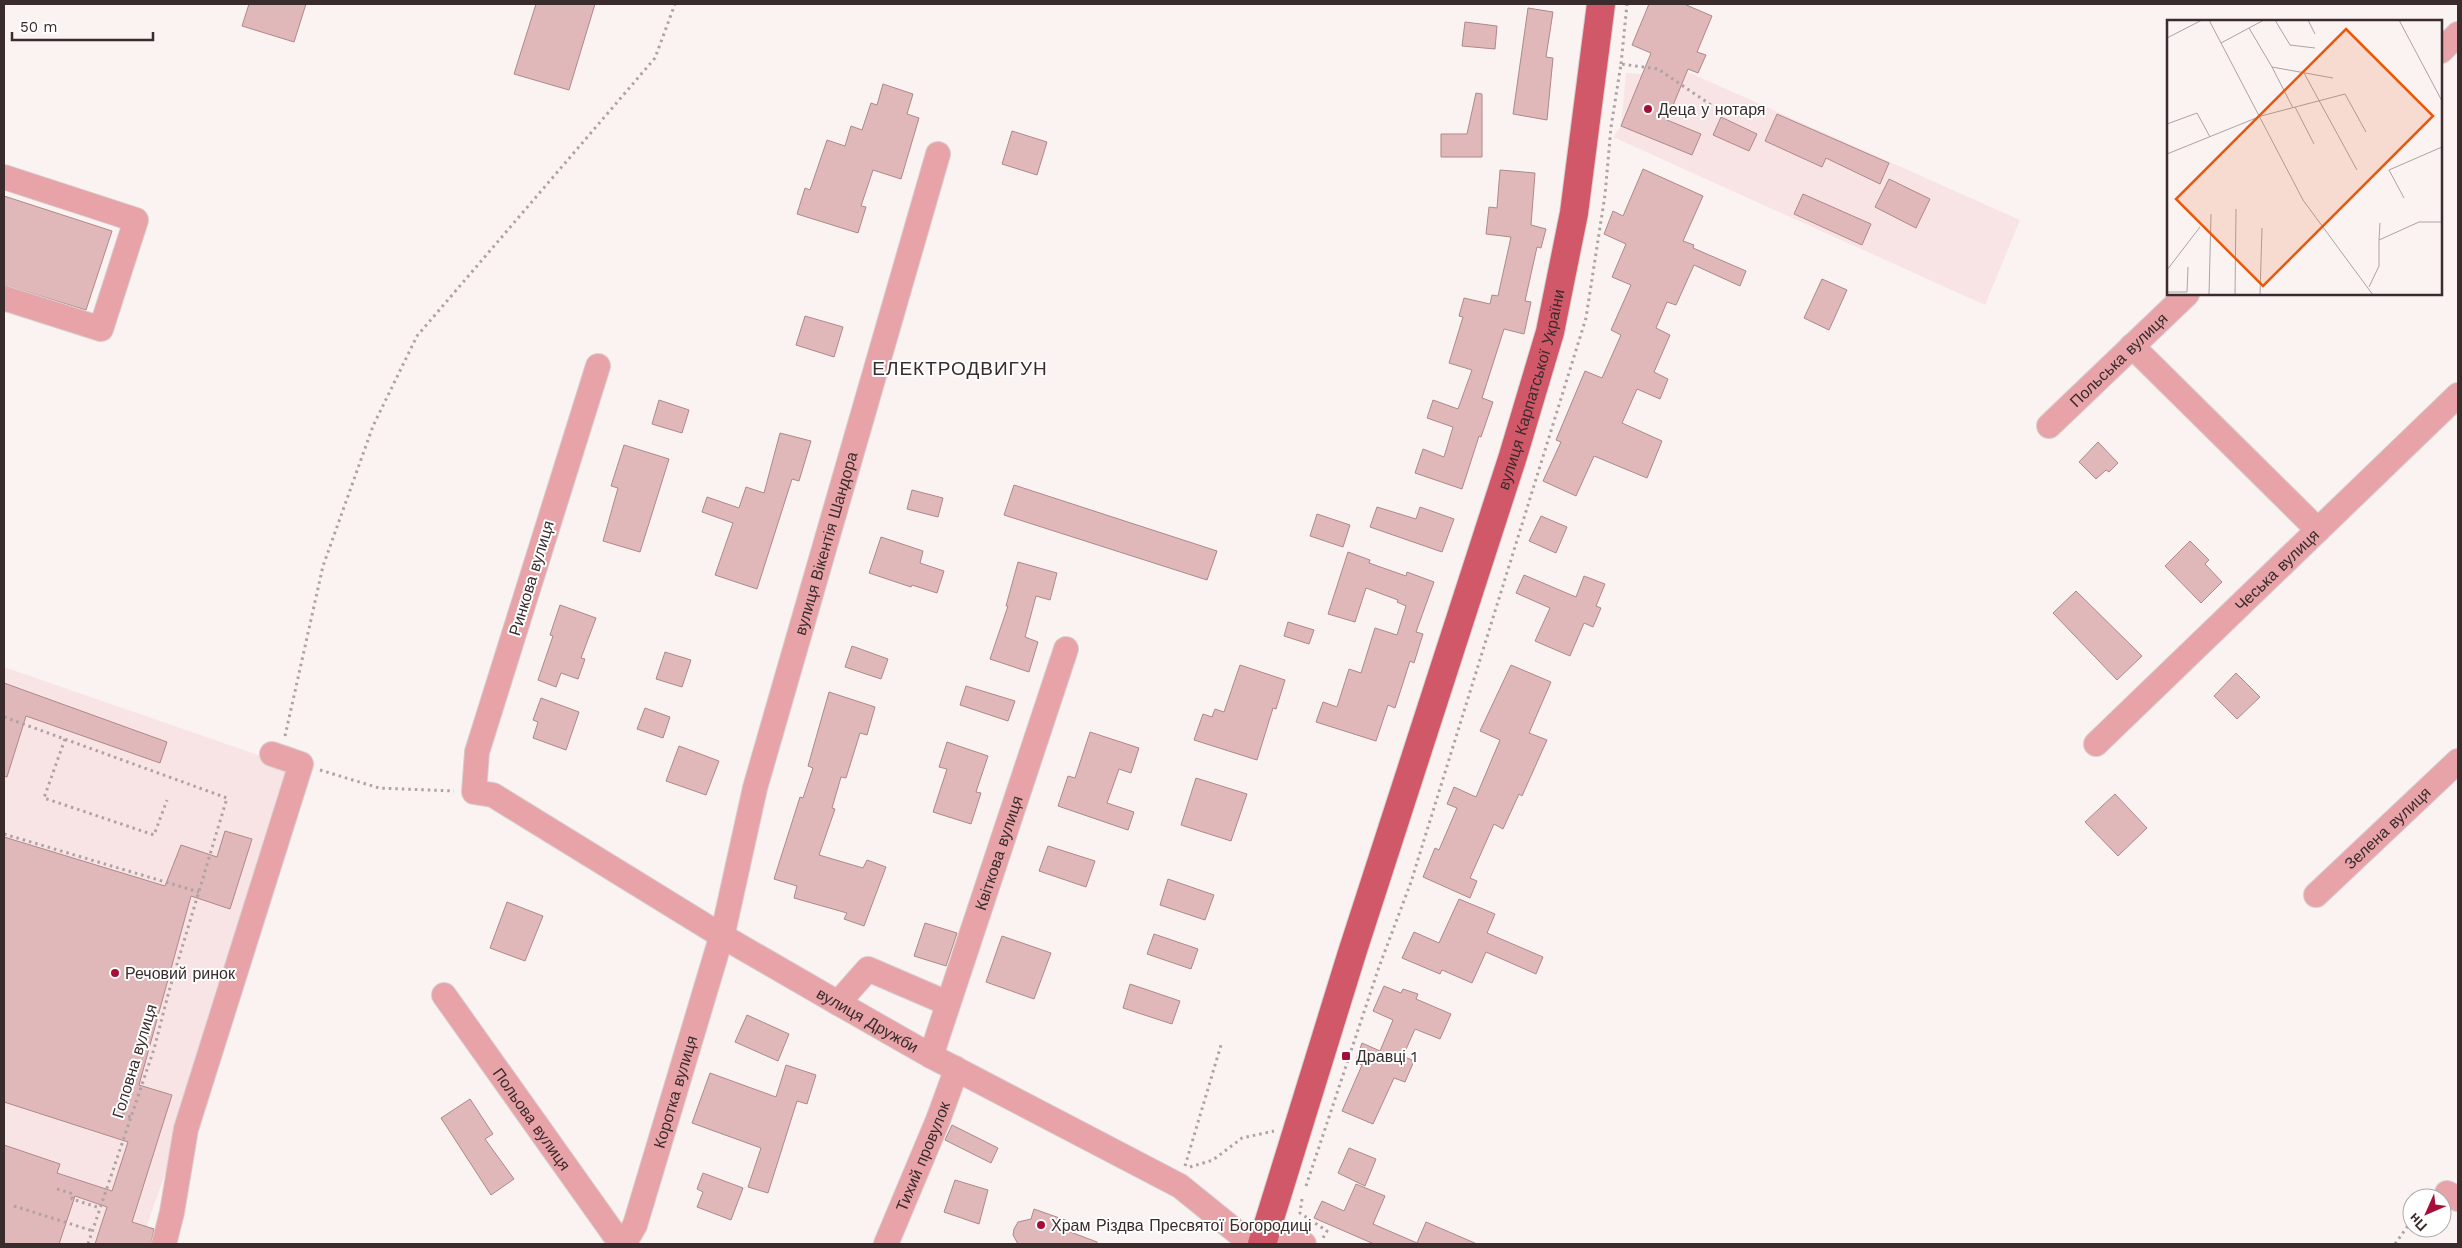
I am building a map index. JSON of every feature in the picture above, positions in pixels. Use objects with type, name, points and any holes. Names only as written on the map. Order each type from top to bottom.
[{"type":"main road","name":"вулиця Карпатської України","points":[[1263,1241],[1413,765],[1514,456],[1550,332],[1574,213],[1601,4]]},
{"type":"street","points":[[2442,50],[2458,34]]},
{"type":"street","name":"вулиця Вікентія Шандора","points":[[722,936],[755,788],[938,154]]},
{"type":"street","points":[[4,177],[136,220],[101,329],[4,298]]},
{"type":"street","name":"Польська вулиця","points":[[2049,426],[2186,295]]},
{"type":"street","points":[[2132,346],[2318,530]]},
{"type":"street","name":"Ринкова вулиця","points":[[474,792],[477,752],[598,366]]},
{"type":"street","name":"Чеська вулиця","points":[[2096,744],[2458,395]]},
{"type":"street","name":"Квіткова вулиця","points":[[931,1056],[1066,649]]},
{"type":"street","points":[[164,1244],[172,1212],[186,1129],[284,758]]},
{"type":"street","name":"Зелена вулиця","points":[[2316,895],[2458,761]]},
{"type":"street","name":"вулиця Дружби","points":[[474,792],[493,795],[722,936],[931,1056],[1180,1186],[1243,1237],[1263,1241],[1304,1244]]},
{"type":"street","name":"Коротка вулиця","points":[[622,1244],[635,1225],[722,936]]},
{"type":"street","points":[[838,1003],[868,969],[947,1003]]},
{"type":"street","name":"Польова вулиця","points":[[444,995],[622,1244]]},
{"type":"street","name":"Тихий провулок","points":[[886,1244],[938,1120],[953,1079],[955,1068]]},
{"type":"path","points":[[474,792],[379,788],[284,758],[323,566],[373,426],[417,336],[655,58],[675,4]]},
{"type":"path","points":[[1321,1244],[1327,1231],[1300,1213],[1302,1199],[1379,967],[1411,882],[1586,318],[1605,196],[1611,127],[1628,4]]},
{"type":"path","points":[[1621,64],[1658,68],[1714,107]]},
{"type":"path","points":[[4,717],[65,739],[44,798],[154,835],[167,800]]},
{"type":"path","name":"Головна вулиця","points":[[65,739],[226,798],[200,892],[175,972],[165,996],[155,1044],[145,1069],[131,1117],[88,1244]]},
{"type":"path","points":[[4,834],[200,892]]},
{"type":"path","points":[[184,921],[190,923]]},
{"type":"path","points":[[177,946],[182,948]]},
{"type":"path","points":[[170,970],[175,972]]},
{"type":"path","points":[[157,1019],[161,1020]]},
{"type":"path","points":[[150,1043],[155,1044]]},
{"type":"path","points":[[1221,1045],[1184,1168],[1213,1160],[1242,1138],[1274,1131],[1297,1132]]},
{"type":"path","points":[[122,1114],[131,1117]]},
{"type":"path","points":[[57,1189],[73,1194],[72,1199],[100,1208]]},
{"type":"path","points":[[14,1206],[92,1231]]},
{"type":"shaded area","points":[[1661,60],[2020,220],[1985,305],[1613,137],[1621,126],[1626,73],[1656,75]]},
{"type":"shaded area","name":"Речовий ринок","points":[[4,667],[290,766],[163,1180],[140,1244],[4,1244]]},
{"type":"building","points":[[249,4],[306,4],[294,42],[242,26]]},
{"type":"building","points":[[536,4],[595,4],[569,90],[514,74]]},
{"type":"building","points":[[1649,4],[1684,4],[1712,16],[1697,52],[1706,55],[1698,73],[1688,69],[1667,120],[1701,134],[1692,155],[1621,126],[1651,53],[1632,45]]},
{"type":"building","points":[[1528,8],[1553,12],[1546,57],[1553,58],[1547,120],[1513,114]]},
{"type":"building","points":[[1465,22],[1497,26],[1495,49],[1462,46]]},
{"type":"building","points":[[883,84],[913,94],[907,114],[919,118],[901,179],[873,170],[861,206],[866,207],[858,233],[797,214],[805,188],[810,190],[827,140],[845,146],[851,126],[862,130],[871,103],[877,105]]},
{"type":"building","points":[[1476,93],[1482,94],[1482,157],[1441,157],[1441,134],[1467,134]]},
{"type":"building","points":[[1777,114],[1889,163],[1880,184],[1826,158],[1822,167],[1765,141]]},
{"type":"building","points":[[1721,117],[1757,134],[1749,151],[1713,135]]},
{"type":"building","points":[[1012,131],[1047,142],[1037,175],[1002,164]]},
{"type":"building","points":[[1643,169],[1703,196],[1683,241],[1694,245],[1693,248],[1746,271],[1740,286],[1694,265],[1676,305],[1667,302],[1656,328],[1670,335],[1654,372],[1668,379],[1660,399],[1637,389],[1622,423],[1662,441],[1647,478],[1594,456],[1576,496],[1543,481],[1561,442],[1556,440],[1585,371],[1602,378],[1621,335],[1611,330],[1631,285],[1612,277],[1626,244],[1604,234],[1613,211],[1623,216]]},
{"type":"building","points":[[1500,170],[1535,173],[1531,225],[1546,229],[1541,248],[1537,247],[1525,301],[1531,302],[1524,334],[1504,329],[1482,398],[1493,402],[1481,437],[1479,436],[1462,489],[1415,473],[1423,449],[1444,457],[1453,427],[1427,418],[1433,400],[1458,409],[1472,370],[1449,363],[1463,317],[1459,316],[1464,298],[1490,304],[1492,295],[1498,296],[1511,237],[1486,234],[1489,207],[1497,208]]},
{"type":"building","points":[[1889,179],[1930,199],[1916,228],[1875,207]]},
{"type":"building","points":[[1803,194],[1871,224],[1862,245],[1794,214]]},
{"type":"building","points":[[4,196],[112,231],[86,310],[4,285]]},
{"type":"building","points":[[1822,279],[1847,290],[1829,330],[1804,318]]},
{"type":"building","points":[[805,316],[843,327],[834,357],[796,345]]},
{"type":"building","points":[[659,400],[689,410],[682,433],[652,424]]},
{"type":"building","points":[[780,433],[811,441],[799,481],[792,479],[757,589],[715,575],[733,523],[702,512],[707,497],[739,508],[746,487],[764,493]]},
{"type":"building","points":[[2098,442],[2118,463],[2109,472],[2106,470],[2096,479],[2079,462]]},
{"type":"building","points":[[624,445],[669,459],[640,552],[603,541],[618,488],[611,486]]},
{"type":"building","points":[[1014,485],[1217,551],[1207,580],[1004,515]]},
{"type":"building","points":[[912,490],[943,498],[938,517],[907,509]]},
{"type":"building","points":[[1377,507],[1416,519],[1420,507],[1454,519],[1442,552],[1370,527]]},
{"type":"building","points":[[1317,514],[1350,525],[1343,547],[1310,536]]},
{"type":"building","points":[[1541,516],[1567,527],[1556,553],[1529,541]]},
{"type":"building","points":[[881,537],[923,551],[920,563],[944,571],[937,593],[912,585],[911,587],[869,573]]},
{"type":"building","points":[[2190,541],[2209,560],[2205,564],[2222,582],[2201,603],[2165,566]]},
{"type":"building","points":[[1348,552],[1370,560],[1369,563],[1406,576],[1407,572],[1434,582],[1416,632],[1423,634],[1414,663],[1410,661],[1395,708],[1388,705],[1376,741],[1316,722],[1323,702],[1337,707],[1349,669],[1361,673],[1375,628],[1397,635],[1406,606],[1397,602],[1398,600],[1366,588],[1355,622],[1328,614]]},
{"type":"building","points":[[1018,562],[1057,573],[1050,600],[1036,596],[1025,637],[1038,642],[1029,672],[990,659],[1008,606],[1006,606]]},
{"type":"building","points":[[1524,575],[1576,597],[1584,576],[1605,584],[1596,606],[1601,608],[1593,627],[1584,623],[1570,656],[1535,641],[1550,608],[1516,593]]},
{"type":"building","points":[[2076,591],[2142,656],[2117,680],[2053,613]]},
{"type":"building","points":[[560,605],[596,618],[581,658],[585,659],[578,679],[561,673],[556,687],[538,680],[553,636],[550,635]]},
{"type":"building","points":[[1288,622],[1314,630],[1309,644],[1284,636]]},
{"type":"building","points":[[852,646],[888,659],[881,679],[845,667]]},
{"type":"building","points":[[665,652],[691,660],[682,687],[656,679]]},
{"type":"building","points":[[1240,665],[1285,680],[1276,709],[1273,708],[1257,760],[1194,740],[1203,714],[1212,717],[1215,709],[1224,712]]},
{"type":"building","points":[[1511,665],[1551,682],[1529,733],[1547,740],[1522,796],[1519,794],[1503,829],[1494,824],[1470,878],[1477,881],[1470,898],[1423,877],[1435,848],[1439,850],[1457,808],[1447,804],[1454,787],[1476,797],[1500,740],[1480,731]]},
{"type":"building","points":[[2236,673],[2260,697],[2237,719],[2214,696]]},
{"type":"building","points":[[4,683],[167,742],[160,763],[26,716],[7,777],[4,776]]},
{"type":"building","points":[[966,686],[1015,701],[1008,721],[960,705]]},
{"type":"building","points":[[829,692],[875,707],[867,735],[860,733],[846,778],[841,777],[832,808],[835,809],[819,855],[863,868],[867,860],[886,867],[864,926],[844,919],[847,913],[794,898],[797,886],[774,879],[800,797],[803,798],[813,768],[808,766]]},
{"type":"building","points":[[541,698],[579,712],[566,750],[533,738],[538,722],[533,720]]},
{"type":"building","points":[[645,708],[670,717],[663,738],[637,729]]},
{"type":"building","points":[[1090,732],[1139,748],[1131,773],[1119,769],[1107,803],[1134,812],[1128,830],[1058,806],[1068,776],[1075,778]]},
{"type":"building","points":[[947,742],[988,756],[976,792],[981,793],[971,824],[933,812],[947,769],[939,767]]},
{"type":"building","points":[[679,746],[719,761],[706,795],[666,781]]},
{"type":"building","points":[[1196,778],[1247,794],[1231,841],[1181,825]]},
{"type":"building","points":[[2115,794],[2147,828],[2118,856],[2085,822]]},
{"type":"building","points":[[225,831],[252,839],[230,909],[191,896],[139,1085],[172,1095],[132,1222],[154,1229],[151,1244],[95,1244],[107,1207],[75,1196],[59,1244],[4,1244],[4,1145],[60,1164],[57,1173],[112,1191],[128,1142],[4,1102],[4,837],[165,886],[181,845],[217,857]]},
{"type":"building","points":[[1048,846],[1095,861],[1086,887],[1039,871]]},
{"type":"building","points":[[1168,879],[1214,895],[1205,920],[1160,905]]},
{"type":"building","points":[[1459,899],[1495,914],[1487,933],[1543,957],[1536,974],[1486,952],[1472,983],[1442,970],[1440,974],[1402,958],[1414,932],[1439,943]]},
{"type":"building","points":[[507,902],[543,916],[525,961],[490,948]]},
{"type":"building","points":[[925,923],[957,933],[946,966],[914,956]]},
{"type":"building","points":[[1154,934],[1198,949],[1191,969],[1147,954]]},
{"type":"building","points":[[1002,936],[1051,953],[1034,999],[986,982]]},
{"type":"building","points":[[1130,984],[1180,1001],[1172,1024],[1123,1008]]},
{"type":"building","points":[[1384,986],[1401,993],[1403,989],[1418,994],[1416,999],[1451,1014],[1440,1039],[1415,1029],[1403,1056],[1414,1061],[1405,1082],[1394,1078],[1373,1124],[1342,1111],[1362,1065],[1355,1062],[1362,1043],[1380,1051],[1393,1020],[1373,1011]]},
{"type":"building","points":[[747,1015],[789,1034],[778,1061],[735,1042]]},
{"type":"building","points":[[786,1065],[816,1075],[807,1104],[797,1101],[768,1193],[748,1187],[761,1148],[692,1123],[710,1073],[776,1097]]},
{"type":"building","points":[[470,1099],[493,1134],[485,1139],[514,1179],[491,1195],[441,1118]]},
{"type":"building","points":[[952,1125],[998,1148],[991,1163],[945,1140]]},
{"type":"building","points":[[1349,1148],[1376,1159],[1365,1186],[1338,1173]]},
{"type":"building","points":[[703,1173],[743,1188],[731,1220],[697,1207],[703,1192],[697,1189]]},
{"type":"building","points":[[955,1180],[988,1190],[979,1224],[944,1212]]},
{"type":"building","points":[[1356,1184],[1385,1196],[1373,1224],[1417,1243],[1426,1222],[1477,1244],[1374,1244],[1314,1218],[1322,1201],[1344,1211]]},
{"type":"building","name":"Храм Різдва Пресвятої Богородиці","points":[[1034,1209],[1068,1221],[1065,1230],[1097,1242],[1097,1244],[1018,1244],[1013,1235],[1014,1229],[1018,1222],[1031,1219]]},
{"type":"place","name":"Деца у нотаря","points":[[1648,109]]},
{"type":"place","name":"Речовий ринок","points":[[115,973]]},
{"type":"place","name":"Дравці 1","points":[[1346,1056]]},
{"type":"place","name":"Храм Різдва Пресвятої Богородиці","points":[[1041,1225]]},
{"type":"district","name":"ЕЛЕКТРОДВИГУН","points":[[960,368]]}]
